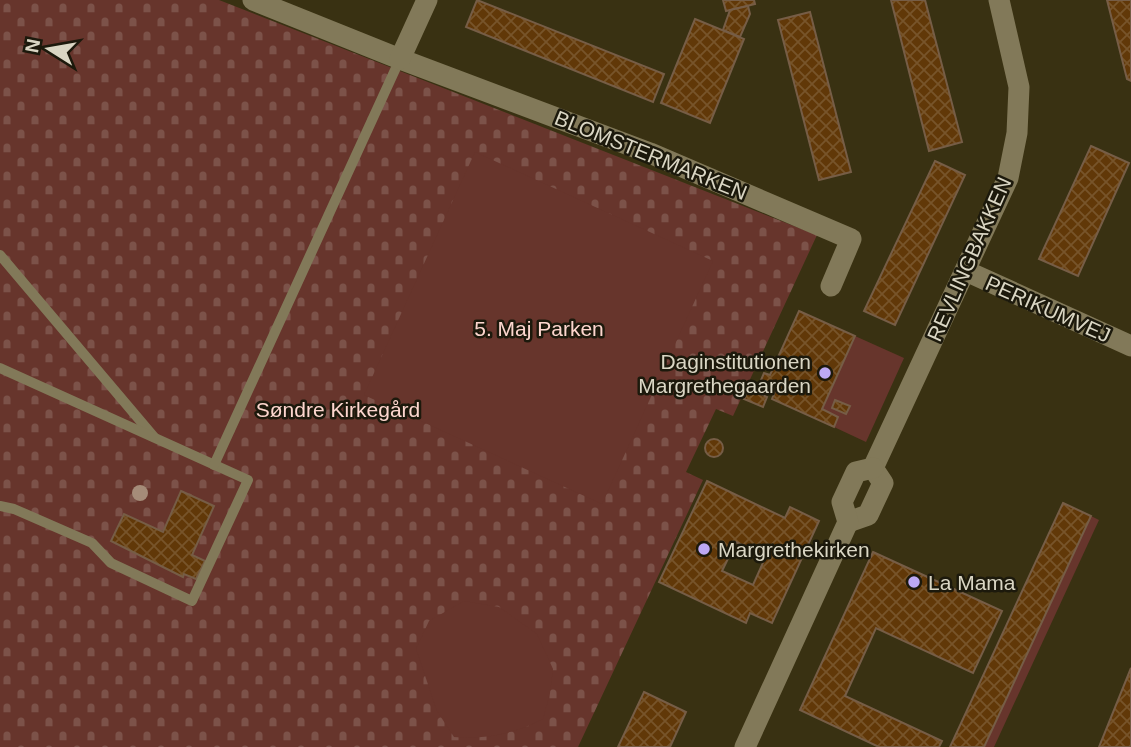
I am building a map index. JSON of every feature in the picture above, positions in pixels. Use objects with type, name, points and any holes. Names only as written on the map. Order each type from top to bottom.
[{"type":"street","name":"BLOMSTERMARKEN","points":[[253,0],[400,59],[650,153],[851,239],[831,286]]},
{"type":"street","points":[[400,59],[427,0]]},
{"type":"street","name":"REVLINGBAKKEN","points":[[873,468],[1008,178],[1017,133],[1019,87],[999,0]]},
{"type":"street","name":"PERIKUMVEJ","points":[[966,271],[1131,346]]},
{"type":"street","name":"REVLINGBAKKEN","points":[[744,747],[848,522],[842,502],[856,472],[873,468]]},
{"type":"street","name":"REVLINGBAKKEN","points":[[848,522],[868,515],[878,494],[883,483],[873,468]]},
{"type":"lane","points":[[214,465],[400,59]]},
{"type":"lane","points":[[0,255],[155,438]]},
{"type":"lane","points":[[0,368],[248,480],[192,601],[111,563],[92,543],[14,509],[0,506]]},
{"type":"lane","points":[[115,420],[139,418]]},
{"type":"green space","name":"Søndre Kirkegård","points":[[0,0],[219,0],[817,235],[733,416],[716,409],[686,472],[703,480],[578,747],[0,747]]},
{"type":"green space","name":"5. Maj Parken","points":[[475,152],[713,261],[602,504],[364,395]]},
{"type":"green space","points":[[855,336],[904,358],[866,442],[834,427],[838,417],[822,409]]},
{"type":"green space","points":[[1091,516],[1099,520],[994,747],[984,747]]},
{"type":"green space","points":[[464,601],[499,607],[537,634],[553,669],[543,719],[500,734],[454,737],[437,711],[416,649],[429,621]]},
{"type":"building","points":[[477,0],[664,74],[653,102],[466,27]]},
{"type":"building","points":[[723,0],[754,0],[755,4],[726,11]]},
{"type":"building","points":[[891,0],[925,0],[962,142],[929,151]]},
{"type":"building","points":[[1107,0],[1131,0],[1131,81],[1127,79]]},
{"type":"building","points":[[748,6],[750,14],[740,37],[723,30],[730,10]]},
{"type":"building","points":[[810,12],[851,172],[819,180],[778,20]]},
{"type":"building","points":[[695,19],[744,39],[710,123],[661,103]]},
{"type":"building","points":[[1091,146],[1129,163],[1078,276],[1039,259]]},
{"type":"building","points":[[935,161],[965,175],[895,325],[864,311]]},
{"type":"building","points":[[799,311],[855,336],[822,409],[838,417],[834,427],[772,399],[776,389],[761,380],[764,373],[770,375]]},
{"type":"building","points":[[749,389],[767,397],[763,407],[744,399]]},
{"type":"building","points":[[835,400],[850,406],[846,414],[832,408]]},
{"type":"building","points":[[714,439],[722,444],[723,448],[718,456],[714,457],[706,452],[705,448],[710,440]]},
{"type":"building","name":"Margrethekirken","points":[[707,481],[785,518],[790,507],[819,521],[772,623],[750,613],[746,623],[659,582]],"holes":[[[736,542],[766,556],[753,585],[722,571]]]},
{"type":"building","points":[[181,491],[214,506],[192,555],[205,561],[196,579],[184,574],[183,577],[111,541],[124,514],[163,532]]},
{"type":"building","points":[[1063,503],[1091,516],[984,747],[950,747]]},
{"type":"building","points":[[873,552],[1002,611],[973,673],[876,628],[845,696],[942,741],[939,747],[879,747],[800,710]]},
{"type":"building","points":[[1131,668],[1131,747],[1099,747]]},
{"type":"building","points":[[644,692],[686,712],[670,747],[618,747]]},
{"type":"place","name":"Daginstitutionen Margrethegaarden","points":[[825,373]]},
{"type":"place","name":"Margrethekirken","points":[[704,549]]},
{"type":"place","name":"La Mama","points":[[914,582]]}]
